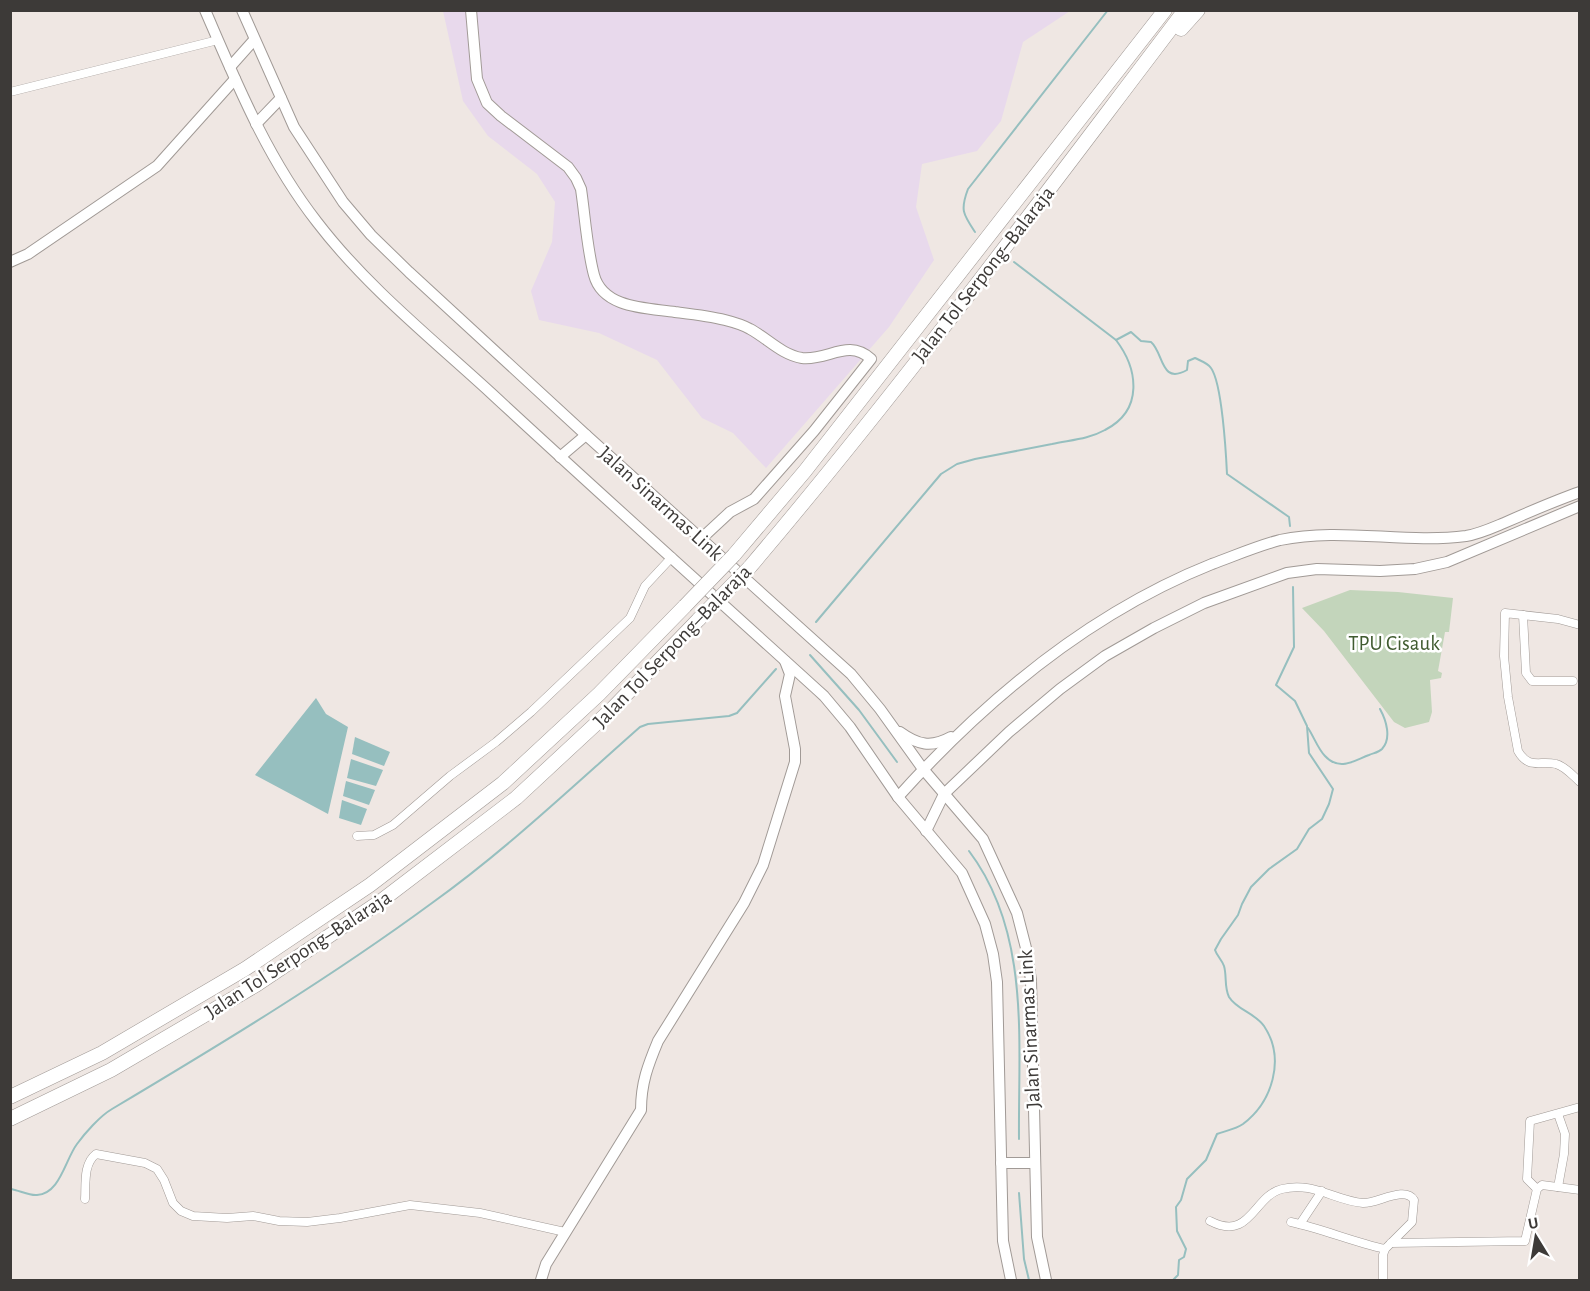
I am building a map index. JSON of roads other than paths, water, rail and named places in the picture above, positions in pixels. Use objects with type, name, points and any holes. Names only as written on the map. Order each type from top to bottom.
[{"type":"highway","name":"Jalan Tol Serpong–Balaraja","points":[[10,1119],[111,1070],[235,998],[381,901],[516,798],[613,708],[749,568],[820,484],[1185,10]]},
{"type":"highway","points":[[1121,95],[1198,10]]},
{"type":"highway","name":"Jalan Tol Serpong–Balaraja","points":[[10,1097],[102,1053],[245,969],[369,885],[503,783],[599,694],[735,555],[805,471],[1163,12]]},
{"type":"street","name":"Jalan Sinarmas Link","points":[[205,10],[265,143],[317,222],[347,257],[385,296],[560,457],[825,696],[844,719],[898,797],[962,873],[985,924],[997,982],[1003,1241],[1011,1281]]},
{"type":"street","name":"Jalan Sinarmas Link","points":[[242,10],[294,127],[343,202],[371,234],[409,272],[586,435],[851,674],[923,769],[983,839],[1017,913],[1031,980],[1037,1237],[1046,1281]]},
{"type":"street","points":[[471,10],[474,62],[481,92],[494,110],[568,167],[576,178],[581,189],[594,275],[602,290],[610,297],[630,306],[724,320],[749,329],[776,346],[802,357],[814,357],[846,349],[862,351],[871,359],[814,431],[754,499],[730,512],[702,538]]},
{"type":"street","points":[[10,92],[218,40]]},
{"type":"street","points":[[230,67],[254,40]]},
{"type":"street","points":[[10,262],[28,254],[157,166],[235,79]]},
{"type":"street","points":[[256,124],[281,98]]},
{"type":"street","points":[[560,457],[586,435]]},
{"type":"street","points":[[898,797],[986,707],[1040,662],[1087,629],[1138,598],[1191,573],[1280,540],[1315,536],[1441,539],[1470,536],[1578,495]]},
{"type":"street","points":[[926,831],[944,794],[1009,732],[1060,689],[1115,651],[1204,603],[1287,573],[1317,569],[1380,571],[1415,569],[1447,561],[1580,506]]},
{"type":"street","points":[[357,836],[374,835],[393,825],[531,712],[630,618],[645,586],[672,557]]},
{"type":"street","points":[[1580,625],[1558,619],[1505,613],[1504,656],[1508,697],[1518,751],[1522,759],[1529,763],[1557,764],[1580,782]]},
{"type":"street","points":[[1523,615],[1526,673],[1530,679],[1532,681],[1573,681]]},
{"type":"street","points":[[541,1281],[546,1264],[641,1110],[641,1089],[658,1041],[744,903],[763,865],[795,762],[795,749],[785,696],[790,674],[785,660]]},
{"type":"street","points":[[892,726],[913,741],[925,744],[941,742],[964,729]]},
{"type":"street","points":[[1537,1189],[1527,1179],[1529,1123],[1532,1120],[1580,1107]]},
{"type":"street","points":[[1558,1114],[1565,1134],[1558,1187]]},
{"type":"street","points":[[85,1199],[88,1165],[90,1158],[96,1154],[146,1163],[157,1169],[165,1180],[176,1207],[185,1214],[193,1216],[227,1218],[253,1216],[279,1221],[307,1222],[410,1205],[480,1213],[565,1232]]},
{"type":"street","points":[[1001,1163],[1035,1162]]},
{"type":"street","points":[[1291,1222],[1388,1246],[1525,1240],[1537,1189],[1542,1185],[1580,1190]]},
{"type":"street","points":[[1210,1221],[1221,1227],[1239,1224],[1247,1219],[1270,1195],[1291,1187],[1322,1191],[1363,1203],[1402,1194],[1412,1197],[1414,1200],[1412,1222],[1388,1246],[1383,1256],[1383,1281]]},
{"type":"street","points":[[1300,1224],[1322,1191]]},
{"type":"water","points":[[316,698],[326,714],[348,727],[328,814],[255,775]]},
{"type":"water","points":[[355,737],[390,752],[384,766],[352,754]]},
{"type":"water","points":[[351,759],[383,770],[376,786],[347,778]]},
{"type":"water","points":[[346,781],[375,790],[369,805],[343,796]]},
{"type":"water","points":[[342,800],[367,809],[361,825],[339,818]]},
{"type":"waterway","points":[[975,232],[964,212],[968,189],[1108,10]]},
{"type":"waterway","points":[[816,622],[941,474],[957,464],[975,459],[1092,435],[1118,422],[1126,412],[1131,400],[1132,376],[1129,363],[1116,340],[1014,262]]},
{"type":"waterway","points":[[1116,340],[1131,332],[1141,341],[1151,342],[1167,371],[1172,374],[1187,370],[1188,361],[1195,358],[1210,366],[1215,376],[1221,403],[1227,474],[1289,517],[1290,526]]},
{"type":"waterway","points":[[1157,1280],[1173,1280],[1178,1275],[1179,1260],[1184,1257],[1186,1249],[1177,1231],[1176,1207],[1181,1200],[1187,1179],[1206,1160],[1217,1134],[1240,1126],[1253,1115],[1262,1104],[1273,1079],[1275,1066],[1271,1039],[1264,1026],[1229,997],[1224,966],[1215,950],[1238,915],[1251,887],[1269,869],[1297,849],[1309,829],[1322,819],[1333,789],[1309,753],[1307,726],[1295,701],[1276,685],[1294,647],[1293,587]]},
{"type":"waterway","points":[[810,655],[859,710],[897,762]]},
{"type":"waterway","points":[[10,1189],[34,1195],[51,1189],[57,1183],[77,1144],[107,1112],[315,984],[432,903],[512,840],[640,727],[648,724],[729,716],[737,713],[776,669]]},
{"type":"waterway","points":[[1308,728],[1325,756],[1336,763],[1347,763],[1379,751],[1385,745],[1387,729],[1380,709]]},
{"type":"waterway","points":[[969,851],[989,883],[1003,917],[1012,953],[1019,1027],[1019,1139]]},
{"type":"waterway","points":[[1019,1193],[1024,1259],[1029,1280]]},
{"type":"park label","name":"TPU Cisauk","points":[[1394,643]]}]
